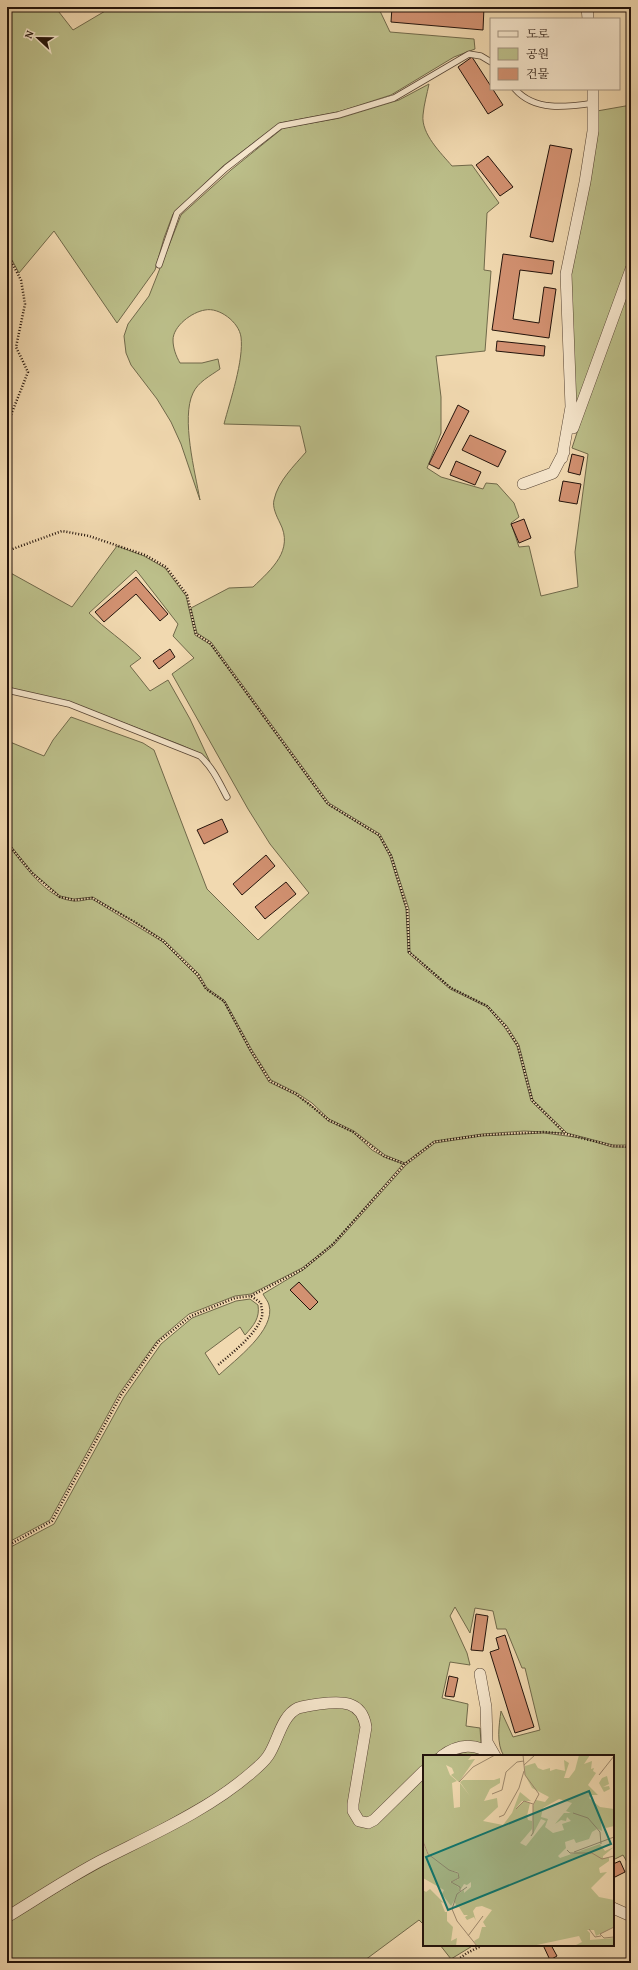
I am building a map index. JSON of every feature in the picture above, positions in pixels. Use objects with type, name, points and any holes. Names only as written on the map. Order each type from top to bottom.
[{"type":"street","points":[[587,7],[588,18]]},
{"type":"street","points":[[562,458],[570,407],[566,274],[593,131],[593,90]]},
{"type":"street","points":[[523,484],[553,473],[562,458],[631,269]]},
{"type":"street","points":[[480,1674],[486,1707],[487,1742],[494,1755]]},
{"type":"street","points":[[7,1918],[93,1865],[148,1838],[231,1790],[253,1772],[268,1756],[288,1716],[294,1710],[301,1707],[342,1702],[355,1707],[363,1715],[366,1727],[353,1804],[353,1811],[358,1821],[368,1823],[374,1820],[423,1773]]},
{"type":"street","points":[[444,1755],[453,1750],[473,1746],[486,1750],[493,1755]]},
{"type":"street","points":[[614,1908],[631,1916]]},
{"type":"lane","points":[[159,265],[177,213],[226,168],[280,126],[338,115],[394,98],[469,54],[481,56],[490,61]]},
{"type":"lane","points":[[516,90],[533,102],[549,106],[562,108],[594,103]]},
{"type":"lane","points":[[7,690],[69,704],[200,756],[209,764],[215,773],[227,797]]},
{"type":"path","points":[[7,257],[11,261],[21,280],[25,304],[16,347],[28,372],[7,425]]},
{"type":"path","points":[[7,551],[62,532],[89,536],[118,545],[144,555],[166,567],[187,595],[196,634],[210,642],[328,804],[380,835],[391,856],[408,909],[409,952],[451,988],[488,1006],[506,1027],[518,1046],[532,1100],[566,1134]]},
{"type":"path","points":[[7,843],[32,873],[60,897],[74,900],[92,898],[135,922],[163,941],[198,975],[206,989],[224,1001],[254,1056],[270,1081],[296,1094],[311,1104],[329,1120],[353,1132],[384,1156],[405,1164]]},
{"type":"path","points":[[7,1546],[52,1521],[121,1395],[158,1342],[191,1316],[235,1298],[251,1296],[303,1270],[333,1244],[405,1164],[434,1142],[489,1134],[544,1132],[566,1134],[613,1146],[631,1146]]},
{"type":"path","points":[[218,1365],[246,1339],[256,1327],[263,1315],[261,1303],[251,1296]]},
{"type":"path","points":[[453,1963],[467,1953],[482,1946]]},
{"type":"green space","points":[[7,7],[55,7],[73,30],[112,7],[382,7],[380,11],[390,32],[474,39],[475,49],[454,57],[391,95],[338,112],[280,123],[223,166],[173,214],[164,238],[155,270],[117,323],[54,231],[19,273],[12,260],[7,256]]},
{"type":"green space","points":[[429,84],[423,115],[423,122],[428,136],[452,166],[472,165],[499,203],[487,213],[484,270],[491,271],[485,351],[436,356],[441,397],[441,433],[427,468],[441,477],[483,489],[486,483],[497,484],[514,503],[519,517],[511,523],[519,547],[529,546],[541,596],[578,587],[575,552],[588,454],[572,448],[604,350],[631,282],[631,1145],[613,1145],[567,1133],[533,1100],[519,1045],[507,1026],[488,1006],[451,988],[410,952],[409,909],[392,856],[380,834],[329,803],[211,642],[197,633],[191,608],[229,588],[253,587],[274,566],[283,550],[284,533],[275,512],[274,500],[283,480],[306,452],[300,426],[224,424],[239,369],[241,337],[239,331],[228,317],[216,311],[200,311],[184,320],[176,330],[173,340],[174,349],[180,363],[202,363],[218,359],[220,369],[195,389],[188,416],[192,460],[200,500],[181,444],[171,422],[157,399],[131,365],[126,353],[124,336],[128,324],[149,296],[181,215],[231,170],[283,128],[340,118],[399,100]]},
{"type":"green space","points":[[631,105],[631,260],[570,429],[571,267],[597,111]]},
{"type":"green space","points":[[117,546],[144,556],[165,568],[186,596],[195,635],[211,645],[327,804],[379,836],[390,857],[406,909],[408,953],[450,989],[487,1007],[505,1028],[517,1046],[531,1101],[564,1133],[524,1131],[482,1134],[434,1141],[405,1163],[385,1155],[354,1131],[329,1119],[312,1103],[297,1093],[271,1080],[252,1050],[225,1001],[207,988],[199,974],[164,940],[93,897],[74,899],[60,896],[32,872],[7,841],[7,745],[10,742],[44,756],[53,740],[71,717],[143,743],[154,750],[207,889],[258,940],[309,893],[270,844],[248,809],[172,674],[194,658],[173,636],[178,624],[136,570],[89,613],[141,658],[130,666],[150,691],[168,680],[190,719],[210,762],[201,754],[181,745],[70,702],[7,688],[7,571],[72,607]]},
{"type":"green space","points":[[7,844],[36,879],[54,894],[64,899],[74,901],[92,899],[163,942],[197,976],[206,989],[224,1002],[250,1051],[269,1082],[296,1095],[311,1105],[328,1121],[353,1132],[372,1150],[384,1157],[403,1164],[333,1244],[302,1268],[251,1294],[235,1296],[189,1314],[157,1341],[119,1394],[50,1520],[7,1543]]},
{"type":"green space","points":[[544,1133],[582,1138],[612,1147],[631,1147],[631,1869],[623,1855],[614,1860],[614,1755],[503,1755],[499,1740],[501,1711],[513,1737],[540,1730],[525,1668],[522,1668],[506,1629],[497,1629],[493,1611],[475,1608],[470,1633],[455,1607],[450,1616],[467,1653],[470,1665],[450,1662],[442,1698],[468,1704],[466,1726],[480,1728],[481,1743],[466,1743],[431,1755],[423,1755],[423,1767],[370,1818],[364,1819],[357,1810],[362,1708],[300,1703],[265,1753],[250,1769],[229,1786],[7,1912],[7,1549],[54,1524],[124,1397],[161,1344],[192,1318],[236,1301],[250,1299],[258,1305],[257,1318],[251,1328],[245,1335],[240,1327],[205,1353],[219,1375],[253,1344],[266,1324],[270,1315],[269,1305],[263,1294],[303,1270],[334,1245],[406,1165],[435,1143],[482,1136]]},
{"type":"green space","points":[[341,1706],[356,1713],[361,1727],[350,1793],[362,1827],[423,1778],[423,1924],[419,1920],[361,1963],[7,1963],[7,1923],[67,1886],[234,1793],[292,1719],[302,1711]]},
{"type":"green space","points":[[473,1750],[484,1755],[454,1755]]},
{"type":"green space","points":[[441,1946],[472,1946],[451,1959]]},
{"type":"building","points":[[392,7],[484,7],[483,30],[391,22]]},
{"type":"building","points":[[472,57],[490,85],[490,90],[493,90],[503,105],[488,114],[458,67]]},
{"type":"building","points":[[550,145],[572,149],[553,242],[530,237]]},
{"type":"building","points":[[488,156],[513,187],[500,196],[476,165]]},
{"type":"building","points":[[503,254],[554,261],[552,274],[520,270],[513,319],[539,323],[544,287],[556,289],[549,338],[492,330]]},
{"type":"building","points":[[497,341],[545,346],[544,356],[496,351]]},
{"type":"building","points":[[458,405],[469,411],[439,469],[429,464]]},
{"type":"building","points":[[470,435],[506,451],[498,467],[462,450]]},
{"type":"building","points":[[572,454],[584,457],[580,475],[568,472]]},
{"type":"building","points":[[456,461],[481,472],[475,485],[450,475]]},
{"type":"building","points":[[563,481],[581,484],[577,504],[559,501]]},
{"type":"building","points":[[524,519],[531,538],[519,543],[511,524]]},
{"type":"building","points":[[136,577],[168,614],[160,621],[136,594],[104,622],[95,612]]},
{"type":"building","points":[[170,649],[175,657],[159,669],[153,661]]},
{"type":"building","points":[[222,819],[228,832],[204,844],[197,830]]},
{"type":"building","points":[[266,855],[275,866],[242,895],[233,884]]},
{"type":"building","points":[[286,882],[296,894],[265,919],[255,907]]},
{"type":"building","points":[[299,1282],[318,1302],[310,1310],[290,1290]]},
{"type":"building","points":[[476,1614],[488,1616],[483,1651],[471,1650]]},
{"type":"building","points":[[505,1635],[534,1727],[515,1733],[490,1652],[499,1649],[496,1638]]},
{"type":"building","points":[[449,1676],[458,1678],[454,1697],[445,1696]]},
{"type":"building","points":[[620,1861],[625,1872],[614,1878],[614,1864]]},
{"type":"building","points":[[543,1946],[552,1946],[557,1956],[550,1960]]}]
